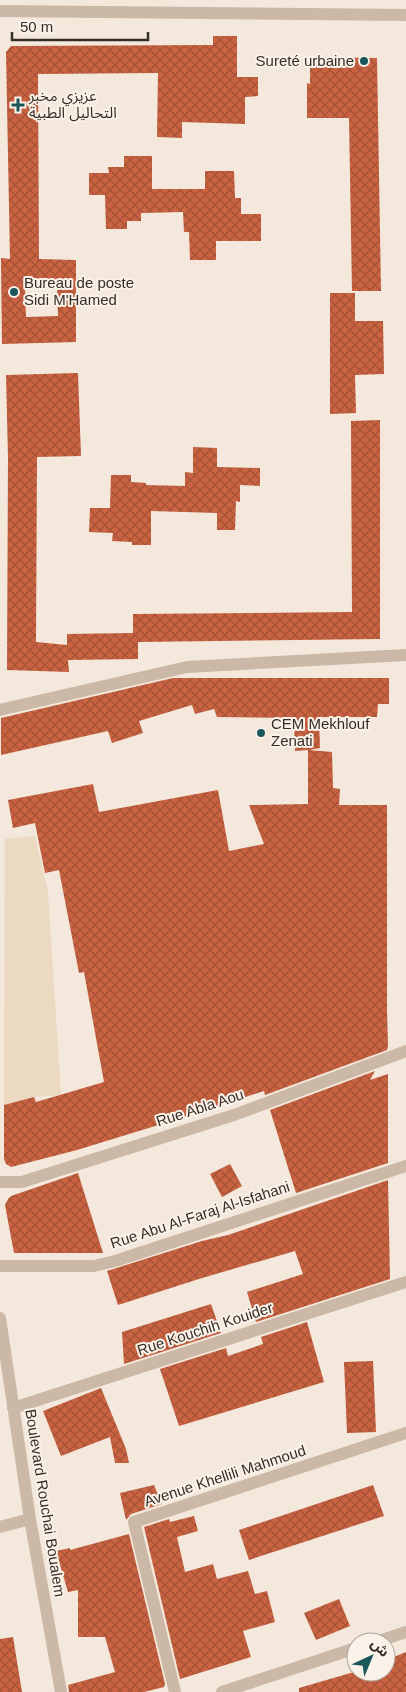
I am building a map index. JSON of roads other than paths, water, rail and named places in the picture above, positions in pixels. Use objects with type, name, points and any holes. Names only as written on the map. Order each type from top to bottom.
[{"type":"street","points":[[0,11],[192,6],[406,15]]},
{"type":"street","points":[[0,710],[187,667],[406,655]]},
{"type":"street","name":"Rue Abla Aou","points":[[0,1182],[22,1182],[234,1115],[406,1051]]},
{"type":"street","name":"Rue Abu Al-Faraj Al-Isfahani","points":[[0,1266],[94,1266],[115,1261],[406,1166]]},
{"type":"street","name":"Rue Kouchih Kouider","points":[[13,1408],[406,1282]]},
{"type":"street","name":"Boulevard Rouchai Boualem","points":[[0,1318],[30,1519],[61,1692]]},
{"type":"street","name":"Avenue Khellili Mahmoud","points":[[175,1692],[134,1522],[406,1434]]},
{"type":"street","points":[[0,1527],[30,1519]]},
{"type":"street","points":[[222,1692],[346,1651]]},
{"type":"place","name":"Sureté urbaine","points":[[364,61]]},
{"type":"place","name":"عزيزي مخبر التحاليل الطبية","points":[[18,105]]},
{"type":"place","name":"Bureau de poste Sidi M'Hamed","points":[[14,292]]},
{"type":"place","name":"CEM Mekhlouf Zenati","points":[[261,733]]}]
